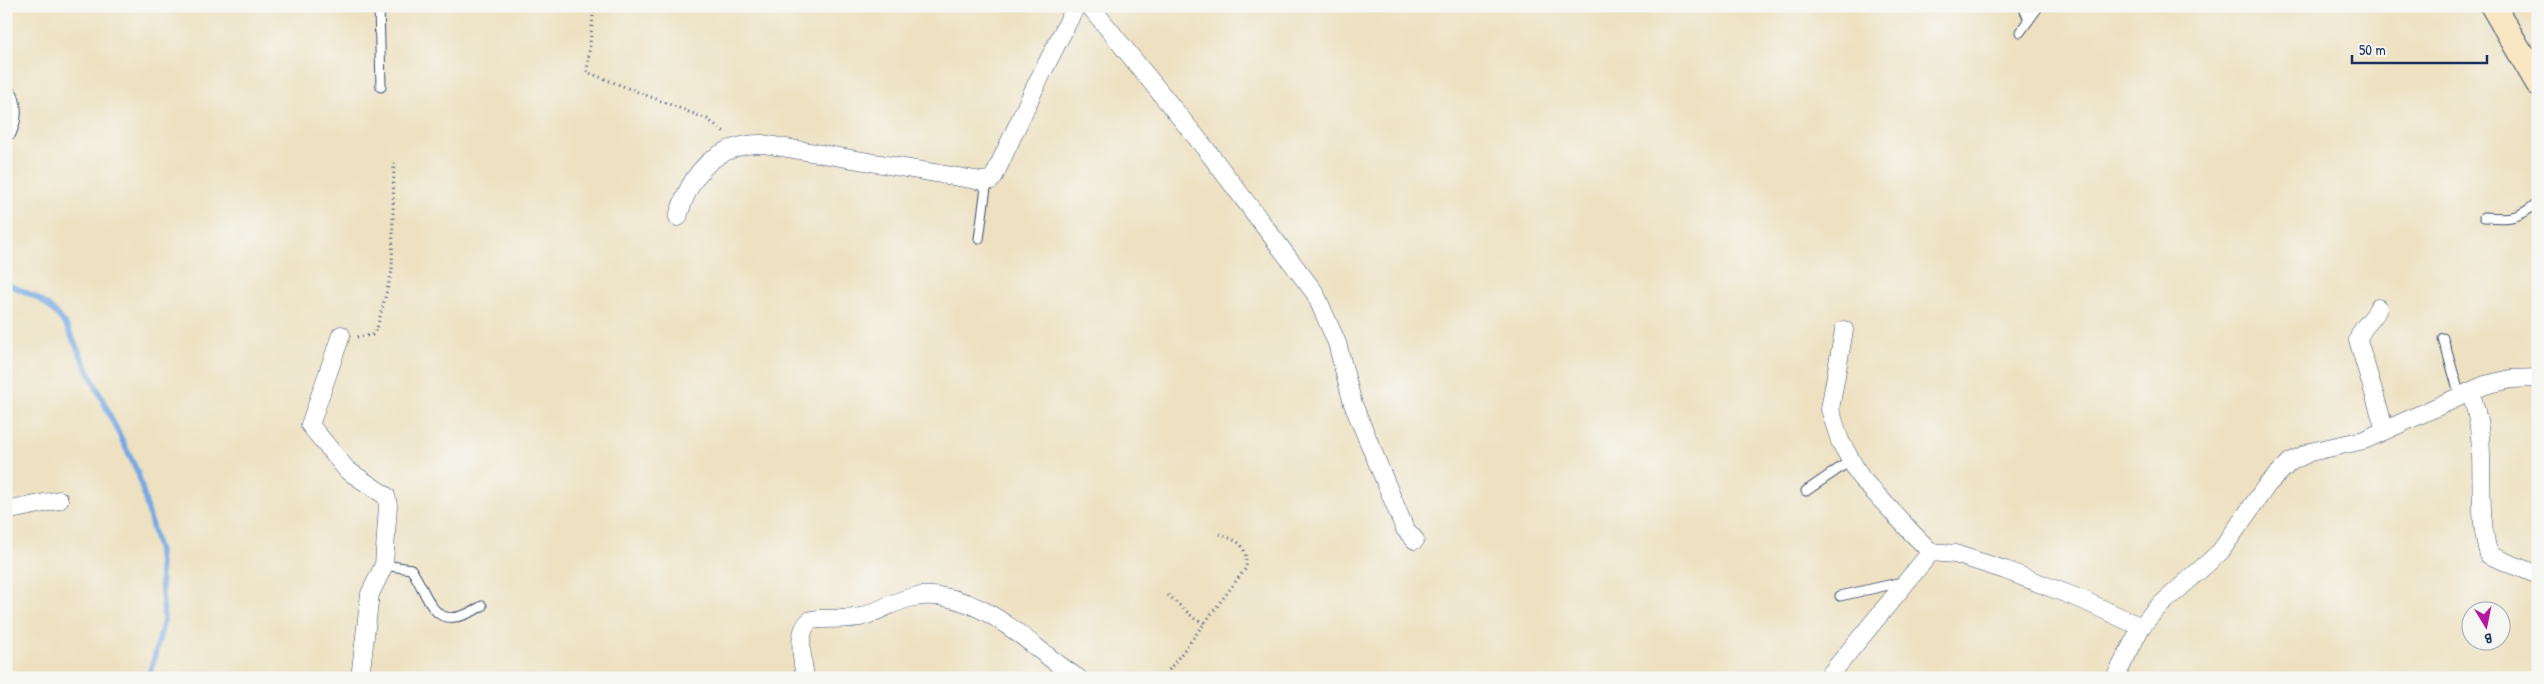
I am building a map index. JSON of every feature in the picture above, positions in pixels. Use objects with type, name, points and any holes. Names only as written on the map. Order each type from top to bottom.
[{"type":"street","points":[[678,217],[683,198],[695,176],[715,157],[739,146],[763,144],[987,180],[994,176],[1037,82],[1076,6]]},
{"type":"street","points":[[1090,6],[1205,148],[1315,293],[1337,343],[1353,404],[1405,529],[1415,540]]},
{"type":"street","points":[[2492,6],[2525,53],[2538,83]]},
{"type":"street","points":[[2378,308],[2376,316],[2360,330],[2358,340],[2384,430]]},
{"type":"street","points":[[1844,330],[1830,409],[1850,461],[1861,478],[1931,552],[1955,554],[2006,570],[2083,600],[2141,627]]},
{"type":"street","points":[[342,335],[310,425],[347,470],[386,496],[388,521],[384,565],[370,594],[360,678]]},
{"type":"street","points":[[2115,678],[2141,627],[2155,610],[2220,552],[2267,485],[2290,462],[2310,452],[2364,440],[2485,385],[2511,379],[2538,378]]},
{"type":"street","points":[[2465,394],[2478,412],[2481,492],[2484,528],[2489,555],[2538,575]]},
{"type":"street","points":[[6,511],[59,500]]},
{"type":"street","points":[[1829,676],[1931,552]]},
{"type":"street","points":[[805,678],[801,646],[807,622],[817,619],[864,616],[899,600],[916,596],[952,600],[990,614],[1078,678]]},
{"type":"lane","points":[[379,6],[381,87]]},
{"type":"lane","points":[[2023,6],[2029,20]]},
{"type":"lane","points":[[2020,32],[2039,6]]},
{"type":"lane","points":[[6,91],[13,94],[16,105],[16,122],[11,134]]},
{"type":"lane","points":[[979,239],[987,180]]},
{"type":"lane","points":[[2484,217],[2516,217],[2527,212],[2538,202]]},
{"type":"lane","points":[[2443,338],[2465,394]]},
{"type":"lane","points":[[1806,491],[1850,461]]},
{"type":"lane","points":[[384,565],[411,568],[432,609],[448,618],[468,615],[482,606]]},
{"type":"lane","points":[[1840,596],[1907,580]]},
{"type":"path","points":[[594,6],[587,72],[707,119],[739,146]]},
{"type":"path","points":[[342,335],[363,338],[372,335],[377,328],[387,296],[394,254],[394,162]]},
{"type":"path","points":[[1163,678],[1246,568],[1245,550],[1237,541],[1217,534]]},
{"type":"path","points":[[1168,595],[1195,619],[1206,623]]},
{"type":"waterway","points":[[6,284],[41,300],[54,311],[67,327],[138,473],[159,552],[164,620],[149,678]]}]
